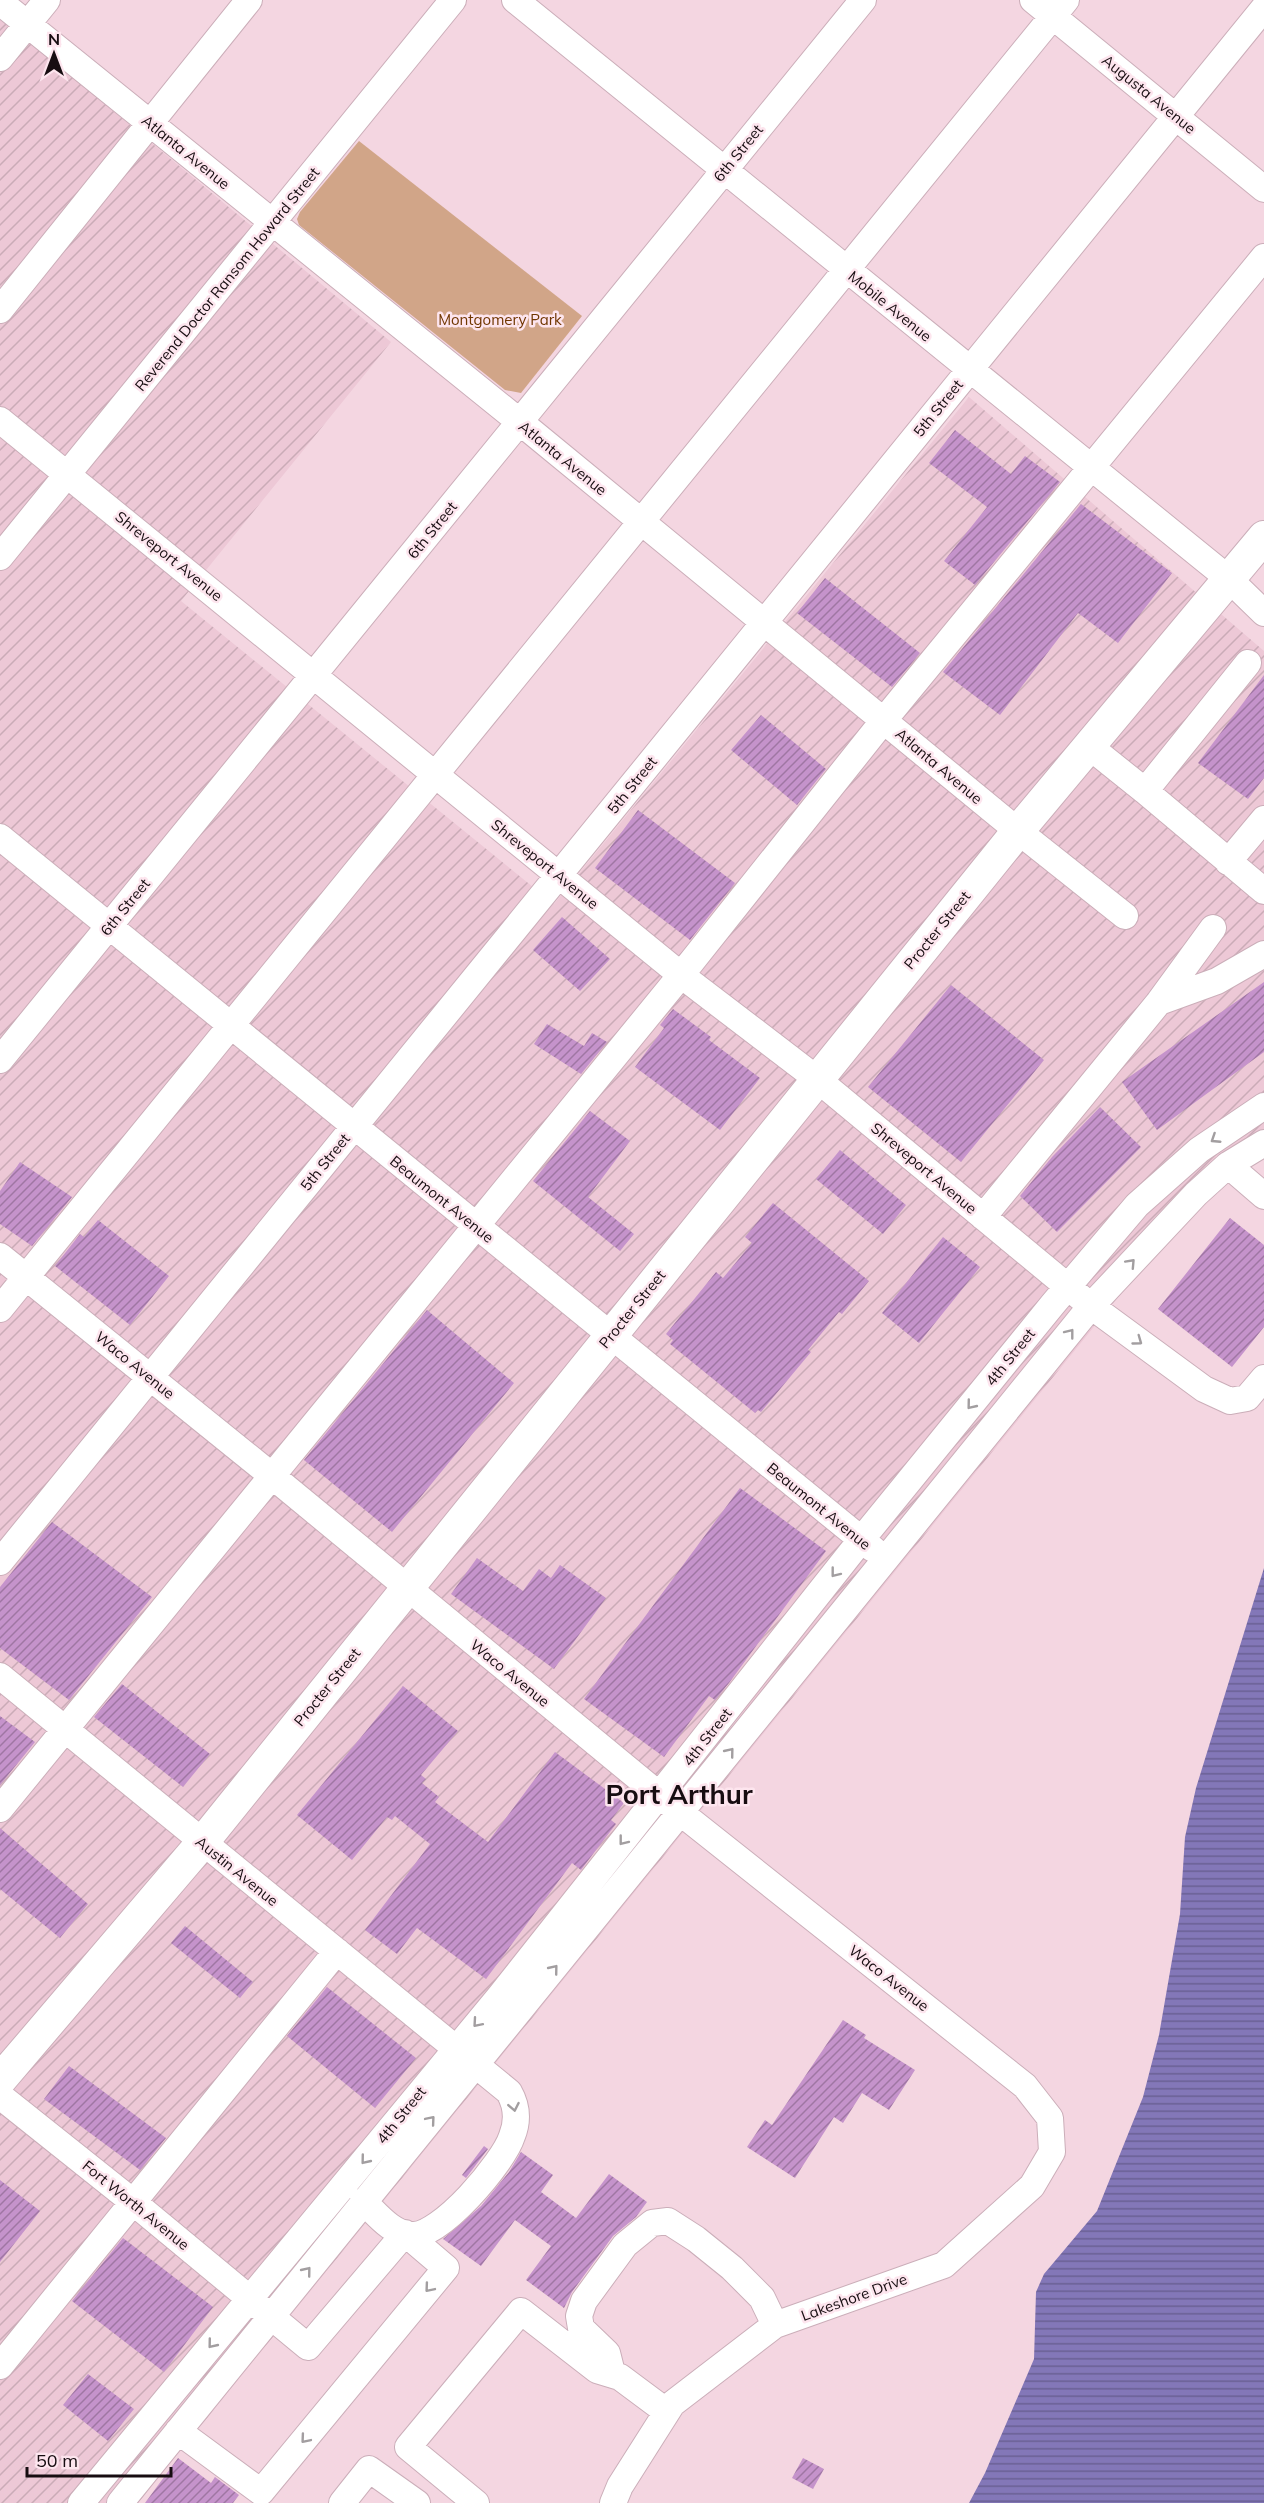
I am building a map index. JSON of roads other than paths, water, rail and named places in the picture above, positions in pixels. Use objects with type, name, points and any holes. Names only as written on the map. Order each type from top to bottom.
[{"type":"main road","name":"Procter Street","points":[[0,2080],[202,1843],[405,1588],[1018,831],[1264,537]]},
{"type":"street","points":[[0,58],[47,0]]},
{"type":"street","points":[[0,310],[249,0]]},
{"type":"street","name":"Reverend Doctor Ransom Howard Street","points":[[0,557],[453,0]]},
{"type":"street","name":"Mobile Avenue","points":[[515,0],[1090,469],[1229,579],[1264,613]]},
{"type":"street","name":"6th Street","points":[[0,1060],[863,0]]},
{"type":"street","name":"Augusta Avenue","points":[[1033,0],[1059,8],[1176,116],[1264,189]]},
{"type":"street","name":"Atlanta Avenue","points":[[0,2],[520,422],[1018,831],[1125,916]]},
{"type":"street","points":[[0,1310],[1059,8]]},
{"type":"street","name":"5th Street","points":[[0,1562],[1264,8]]},
{"type":"street","points":[[0,1809],[271,1475],[477,1227],[884,720],[1264,257]]},
{"type":"street","name":"Shreveport Avenue","points":[[0,420],[681,975],[817,1079],[1091,1306],[1204,1389],[1230,1401],[1247,1398],[1264,1378]]},
{"type":"street","points":[[1145,791],[1248,663]]},
{"type":"street","points":[[1090,747],[1264,891]]},
{"type":"street","points":[[1228,862],[1264,819]]},
{"type":"street","name":"Beaumont Avenue","points":[[0,837],[231,1028],[885,1559]]},
{"type":"street","points":[[984,1217],[1159,1002],[1213,928]]},
{"type":"street","points":[[1159,1002],[1217,981],[1264,954]]},
{"type":"street","name":"4th Street","points":[[81,2503],[500,1996],[861,1540],[1137,1205],[1199,1150],[1264,1106]]},
{"type":"street","name":"4th Street","points":[[120,2503],[1091,1306],[1196,1194],[1228,1165],[1264,1143]]},
{"type":"street","points":[[1228,1165],[1264,1196]]},
{"type":"street","name":"Waco Avenue","points":[[0,1256],[660,1795],[1025,2086]]},
{"type":"street","name":"Austin Avenue","points":[[0,1676],[509,2092],[515,2104],[512,2138],[477,2187],[443,2223],[425,2234],[405,2233]]},
{"type":"street","points":[[0,2366],[337,1951]]},
{"type":"street","name":"Lakeshore Drive","points":[[613,2503],[620,2486],[672,2404],[775,2325],[944,2265],[1032,2186],[1052,2152],[1052,2141],[1050,2118],[1025,2086]]},
{"type":"street","name":"Fort Worth Avenue","points":[[0,2096],[133,2202],[308,2347],[405,2233]]},
{"type":"street","points":[[178,2431],[261,2492],[446,2268],[405,2233],[392,2229],[363,2201]]},
{"type":"street","points":[[612,2373],[607,2353],[581,2328],[579,2316],[584,2301],[625,2245],[652,2223],[668,2221],[696,2239],[732,2268],[762,2298],[775,2325]]},
{"type":"street","points":[[476,2503],[408,2447],[521,2311],[597,2370],[612,2373],[667,2412]]},
{"type":"street","points":[[342,2503],[369,2469],[417,2503]]},
{"type":"district","name":"Port Arthur","points":[[679,1794]]},
{"type":"park label","name":"Montgomery Park","points":[[500,319]]}]
